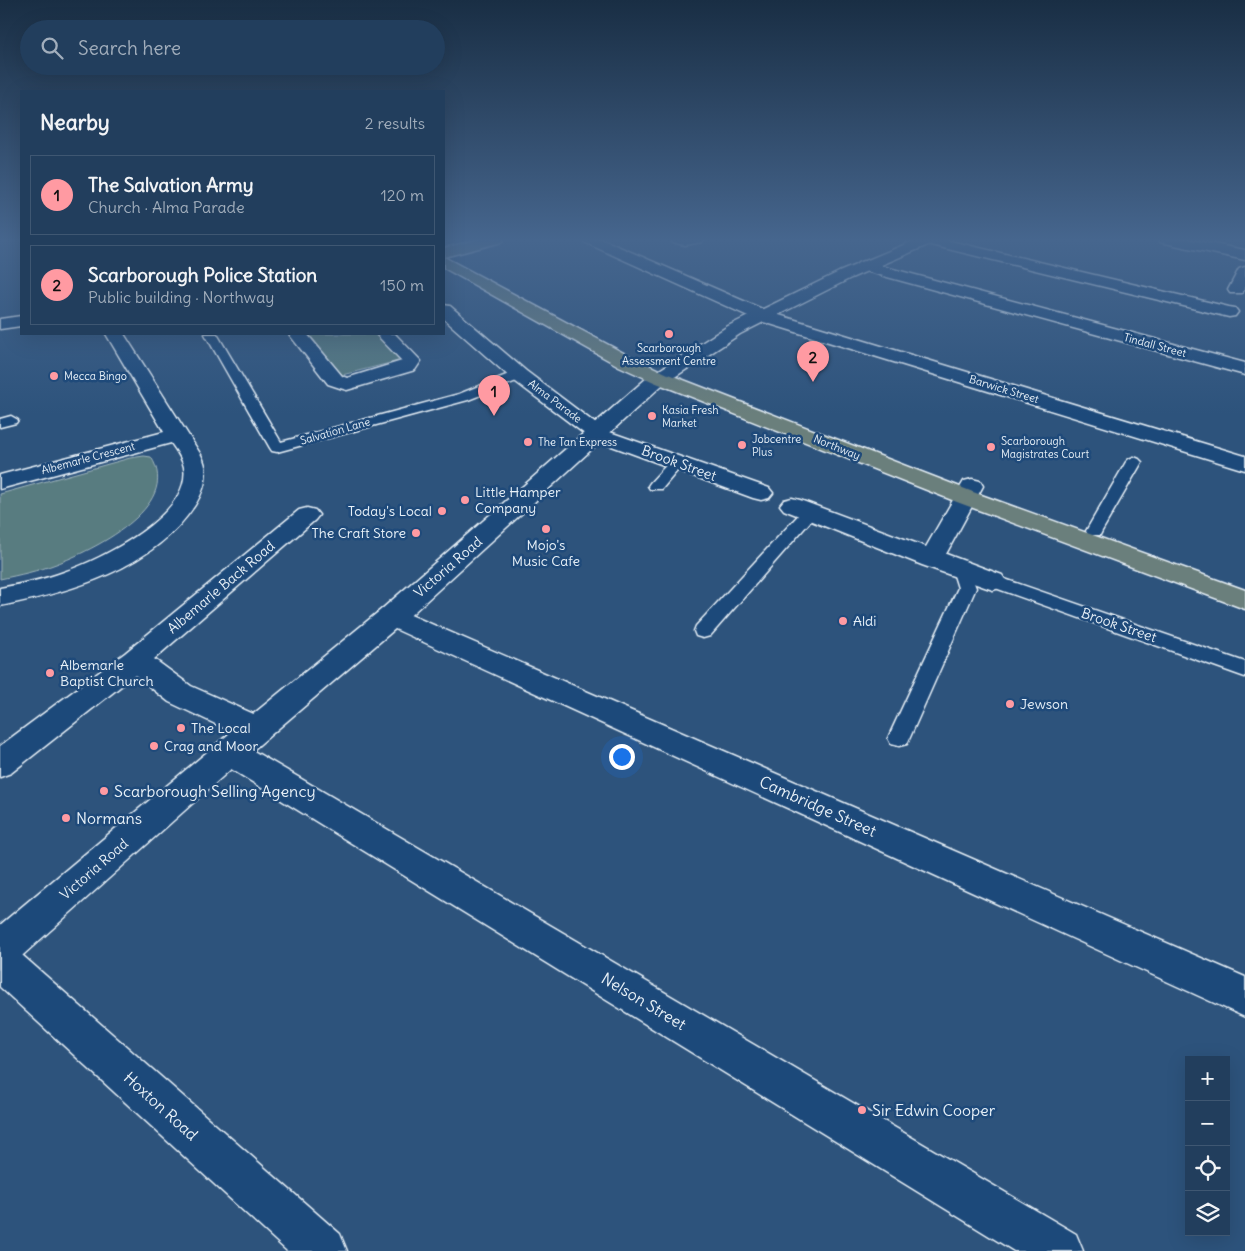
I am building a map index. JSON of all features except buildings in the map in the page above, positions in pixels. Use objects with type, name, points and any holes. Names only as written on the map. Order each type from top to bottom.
[{"type":"main road","name":"Northway","points":[[520,297],[626,362],[668,373],[793,418],[968,492],[1245,600]]},
{"type":"main road","name":"Northway","points":[[631,346],[668,373]]},
{"type":"main road","name":"Northway","points":[[968,492],[1094,530],[1245,586]]},
{"type":"street","name":"Barwick Street","points":[[721,297],[763,316],[1245,463]]},
{"type":"street","name":"Victoria Road","points":[[0,950],[242,740],[392,616],[668,373],[734,330],[800,297]]},
{"type":"street","name":"Tindall Street","points":[[979,297],[1245,369]]},
{"type":"street","points":[[1169,297],[1229,312]]},
{"type":"street","name":"Alma Parade","points":[[445,311],[519,375],[597,434]]},
{"type":"street","points":[[0,324],[20,321]]},
{"type":"street","points":[[0,597],[42,588],[97,568],[121,556],[160,530],[185,502],[192,489],[195,477],[194,465],[116,335]]},
{"type":"street","points":[[299,335],[336,380],[347,384],[408,366],[412,361],[386,335]]},
{"type":"street","name":"Albemarle Crescent","points":[[0,482],[176,434]]},
{"type":"street","name":"Brook Street","points":[[597,434],[761,493]]},
{"type":"street","points":[[931,559],[968,492]]},
{"type":"street","points":[[801,509],[993,581]]},
{"type":"street","name":"Albemarle Back Road","points":[[0,764],[136,660],[307,515]]},
{"type":"street","name":"Cambridge Street","points":[[392,616],[1245,997]]},
{"type":"street","points":[[136,660],[242,740]]},
{"type":"street","name":"Nelson Street","points":[[242,740],[1059,1251]]},
{"type":"street","name":"Hoxton Road","points":[[0,961],[323,1251]]},
{"type":"lane","name":"Salvation Lane","points":[[212,335],[276,448],[463,397],[519,375]]},
{"type":"lane","points":[[656,486],[678,462]]},
{"type":"lane","points":[[1094,530],[1134,462]]},
{"type":"lane","points":[[703,631],[801,509]]},
{"type":"lane","points":[[899,738],[967,588],[962,569]]},
{"type":"lane","name":"Brook Street","points":[[993,581],[1245,670]]},
{"type":"green space","points":[[310,335],[379,335],[402,360],[342,375]]},
{"type":"green space","points":[[151,457],[158,475],[155,493],[144,509],[129,524],[110,538],[71,558],[42,569],[0,579],[0,494],[130,458]]},
{"type":"place","name":"Scarborough Assessment Centre","points":[[669,334]]},
{"type":"place","name":"Mecca Bingo","points":[[54,376]]},
{"type":"place","name":"Scarborough Police Station","points":[[813,382]]},
{"type":"place","name":"The Salvation Army","points":[[494,416]]},
{"type":"place","name":"Kasia Fresh Market","points":[[652,416]]},
{"type":"place","name":"The Tan Express","points":[[528,442]]},
{"type":"place","name":"Jobcentre Plus","points":[[742,445]]},
{"type":"place","name":"Scarborough Magistrates Court","points":[[991,447]]},
{"type":"place","name":"Little Hamper Company","points":[[465,500]]},
{"type":"place","name":"Today's Local","points":[[442,511]]},
{"type":"place","name":"Mojo's Music Cafe","points":[[546,529]]},
{"type":"place","name":"The Craft Store","points":[[416,533]]},
{"type":"place","name":"Aldi","points":[[843,621]]},
{"type":"place","name":"Albemarle Baptist Church","points":[[50,673]]},
{"type":"place","name":"Jewson","points":[[1010,704]]},
{"type":"place","name":"The Local","points":[[181,728]]},
{"type":"place","name":"Crag and Moor","points":[[154,746]]},
{"type":"place","name":"Scarborough Selling Agency","points":[[104,791]]},
{"type":"place","name":"Normans","points":[[66,818]]},
{"type":"place","name":"Sir Edwin Cooper","points":[[862,1110]]}]
